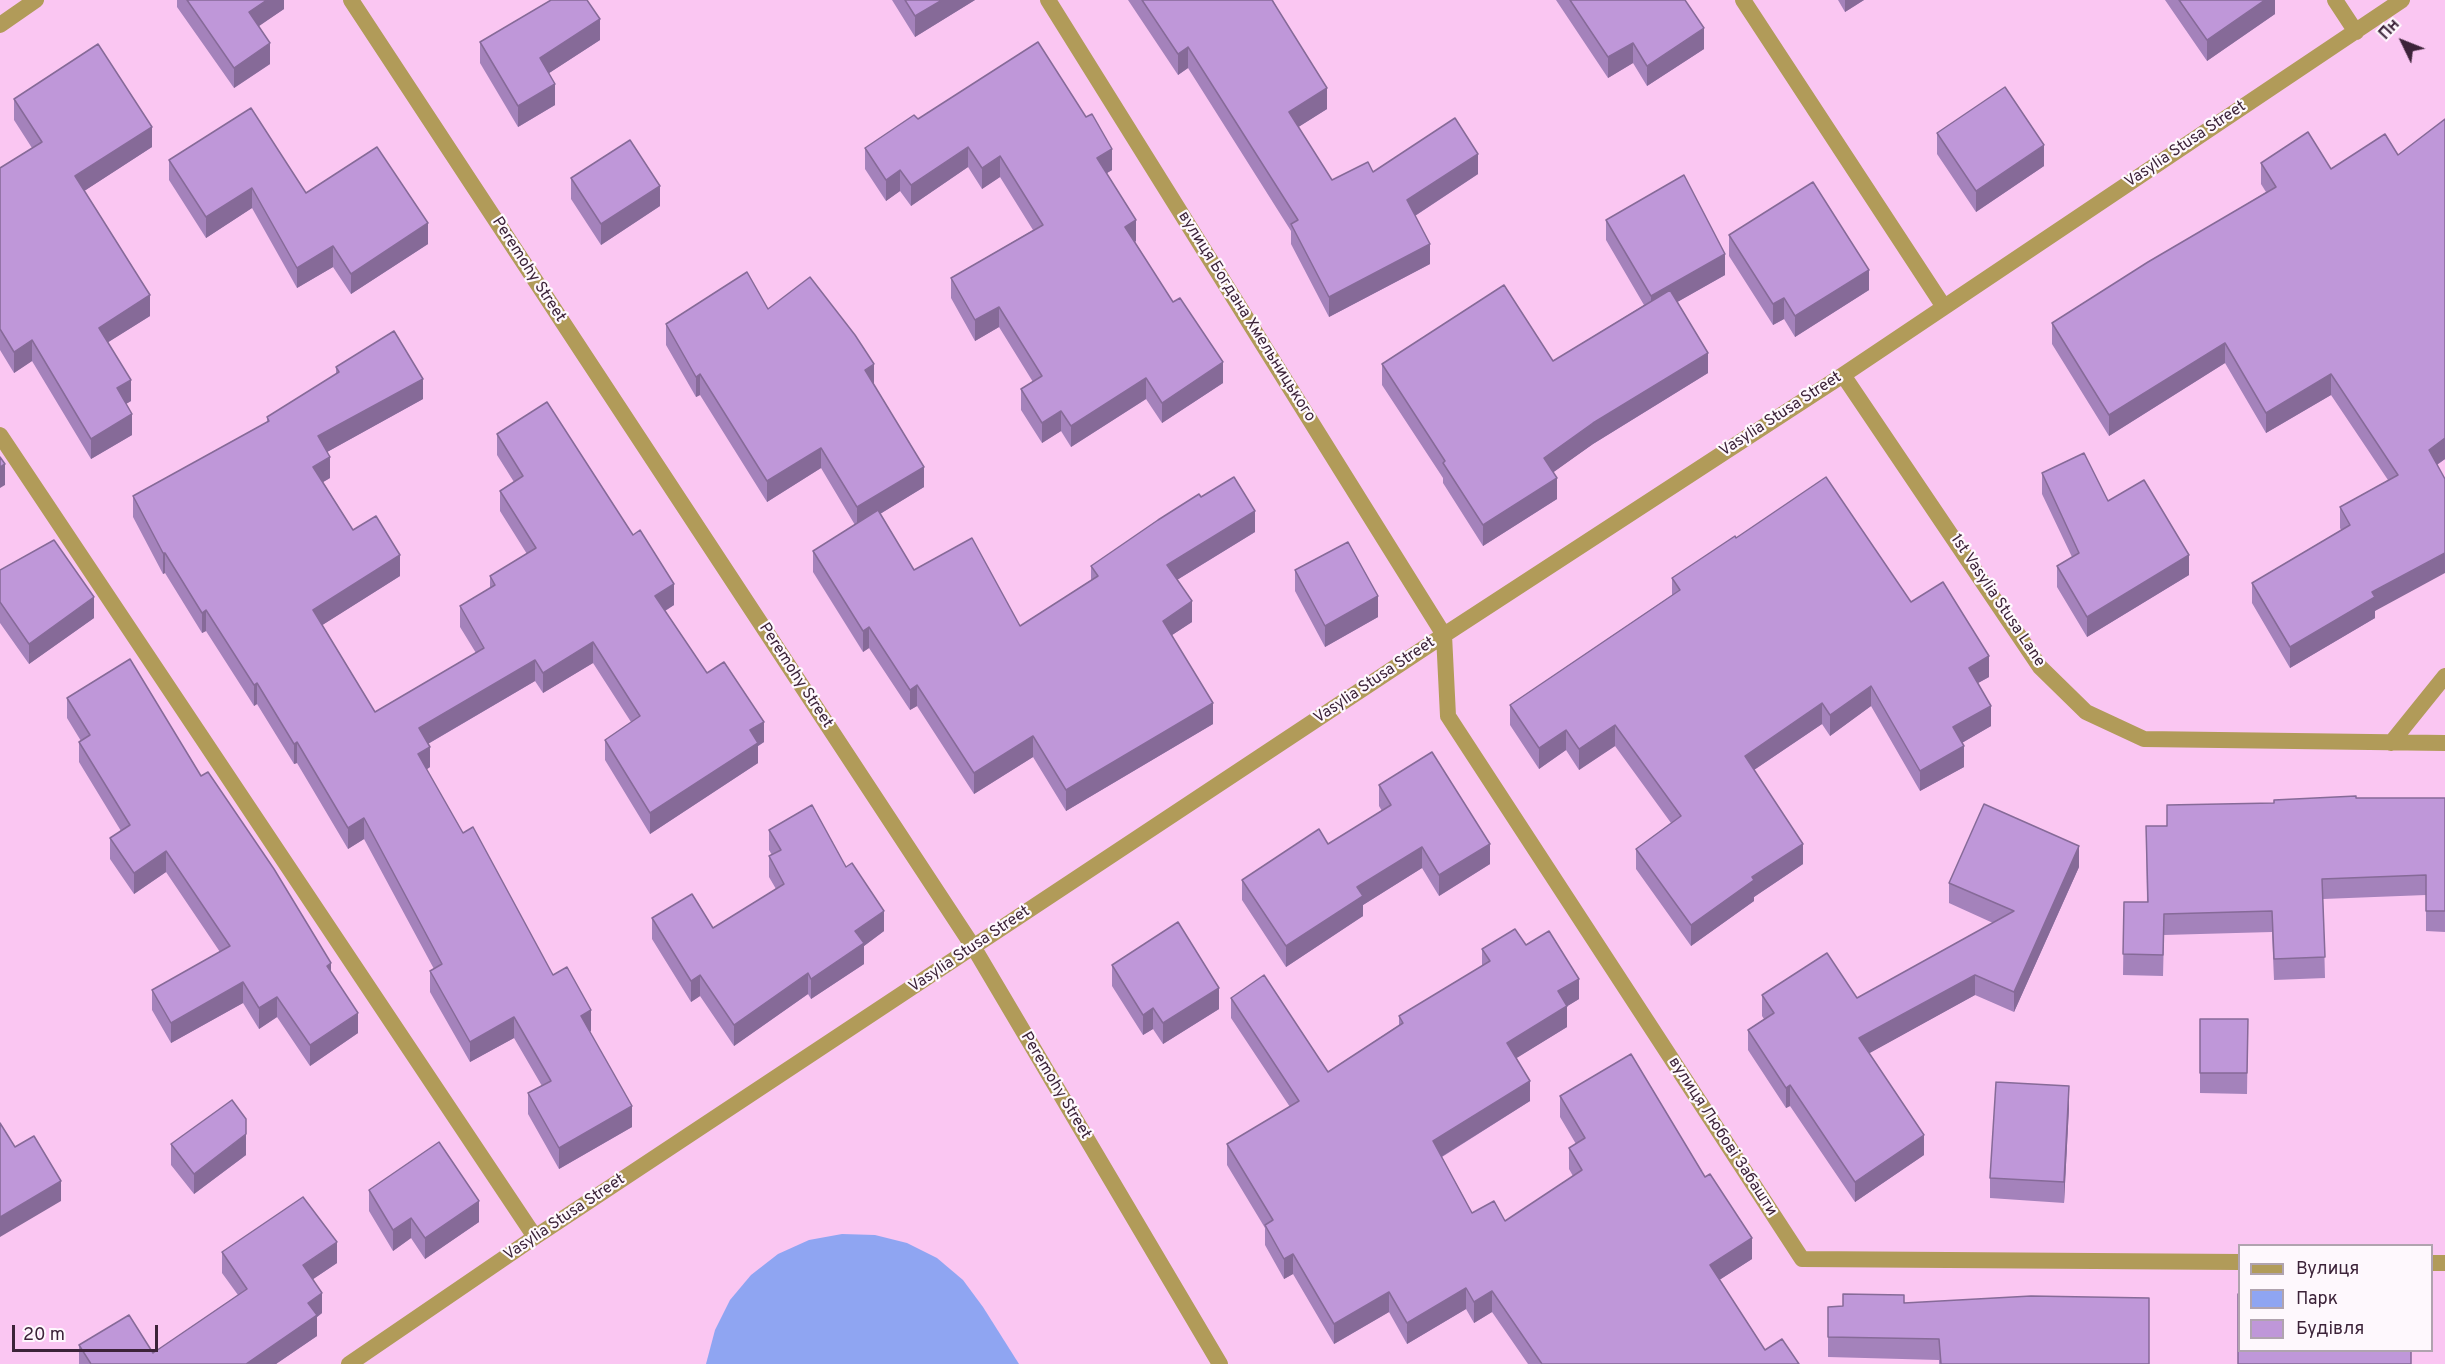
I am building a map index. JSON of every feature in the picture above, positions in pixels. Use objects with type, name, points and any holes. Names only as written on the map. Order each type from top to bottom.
[{"type":"street","points":[[0,25],[36,0]]},
{"type":"street","name":"Peremohy Street","points":[[351,0],[974,948],[1220,1364]]},
{"type":"street","name":"вулиця Богдана Хмельницького","points":[[1048,0],[1444,635]]},
{"type":"street","points":[[1743,0],[1944,307]]},
{"type":"street","points":[[2335,0],[2356,32]]},
{"type":"street","name":"Vasylia Stusa Street","points":[[349,1364],[535,1237],[1444,635],[1843,375],[2402,0]]},
{"type":"street","name":"1st Vasylia Stusa Lane","points":[[1843,375],[2040,667],[2086,712],[2144,739],[2445,743]]},
{"type":"street","points":[[0,435],[535,1237]]},
{"type":"street","name":"вулиця Любові Забашти","points":[[1444,635],[1448,716],[1802,1259],[2238,1262]]},
{"type":"street","points":[[2391,743],[2445,676]]},
{"type":"green space","points":[[842,1234],[875,1235],[907,1243],[937,1258],[963,1280],[1019,1364],[706,1364],[715,1330],[730,1300],[751,1275],[778,1254],[809,1240]]},
{"type":"building","points":[[187,0],[267,0],[249,12],[270,43],[234,68]]},
{"type":"building","points":[[551,0],[587,0],[600,19],[540,58],[555,84],[518,106],[480,42]]},
{"type":"building","points":[[905,0],[942,0],[915,16]]},
{"type":"building","points":[[1142,0],[1272,0],[1327,88],[1289,112],[1332,180],[1368,162],[1373,172],[1455,118],[1478,154],[1407,200],[1430,244],[1329,297],[1291,224],[1298,220],[1188,47],[1178,54]]},
{"type":"building","points":[[1570,0],[1685,0],[1704,28],[1647,66],[1633,43],[1608,57]]},
{"type":"building","points":[[2179,0],[2265,0],[2207,40]]},
{"type":"building","points":[[1038,42],[1086,117],[1092,114],[1112,149],[1097,158],[1136,220],[1125,227],[1173,302],[1180,298],[1223,362],[1162,403],[1146,378],[1071,426],[1061,411],[1042,423],[1021,389],[1042,376],[999,307],[975,320],[951,278],[1043,225],[1000,156],[982,168],[968,147],[911,185],[900,170],[886,180],[865,148],[914,115],[918,119]]},
{"type":"building","points":[[98,44],[152,127],[75,176],[150,295],[99,328],[131,380],[117,388],[132,414],[91,439],[32,340],[14,352],[0,329],[0,168],[42,142],[14,99]]},
{"type":"building","points":[[2005,87],[2044,145],[1976,191],[1937,133]]},
{"type":"building","points":[[251,108],[306,193],[377,147],[428,223],[351,274],[333,246],[297,268],[252,188],[206,217],[169,160]]},
{"type":"building","points":[[2445,119],[2445,438],[2429,450],[2445,479],[2445,553],[2372,592],[2375,597],[2290,647],[2252,583],[2350,525],[2340,507],[2398,475],[2331,374],[2266,413],[2225,343],[2109,415],[2052,323],[2148,262],[2276,187],[2261,163],[2308,132],[2331,169],[2385,134],[2398,155]]},
{"type":"building","points":[[630,140],[660,186],[601,224],[571,178]]},
{"type":"building","points":[[1684,175],[1725,254],[1651,296],[1606,220]]},
{"type":"building","points":[[1813,182],[1869,270],[1795,316],[1784,298],[1773,304],[1729,235]]},
{"type":"building","points":[[747,272],[768,309],[810,277],[855,335],[874,364],[865,370],[924,467],[857,507],[821,448],[767,481],[700,374],[696,377],[666,324]]},
{"type":"building","points":[[1504,285],[1553,361],[1670,290],[1708,353],[1593,423],[1544,458],[1557,478],[1483,525],[1443,463],[1445,461],[1382,364]]},
{"type":"building","points":[[394,331],[423,379],[318,436],[330,457],[313,467],[353,530],[376,516],[400,555],[313,610],[375,712],[484,648],[460,606],[495,585],[490,576],[536,548],[500,491],[523,476],[497,434],[547,402],[633,535],[640,530],[674,584],[655,596],[707,673],[724,662],[764,722],[750,730],[758,743],[650,813],[605,740],[640,716],[593,642],[543,673],[535,660],[419,728],[430,747],[418,754],[463,833],[473,827],[553,975],[567,967],[591,1010],[581,1016],[632,1106],[559,1148],[528,1093],[551,1081],[514,1017],[470,1042],[430,971],[442,964],[364,818],[348,828],[297,742],[294,744],[257,683],[254,685],[206,610],[202,613],[163,553],[133,496],[269,421],[267,417],[339,372],[336,367]]},
{"type":"building","points":[[2084,453],[2108,501],[2144,480],[2189,555],[2087,617],[2057,566],[2079,553],[2042,473]]},
{"type":"building","points":[[0,457],[5,464],[0,467]]},
{"type":"building","points":[[1234,477],[1255,511],[1167,565],[1192,601],[1163,621],[1213,703],[1066,790],[1033,736],[974,773],[917,685],[910,690],[869,627],[863,631],[813,551],[878,510],[914,570],[972,538],[1020,626],[1098,576],[1091,566],[1199,494],[1201,497]]},
{"type":"building","points":[[1826,477],[1911,602],[1943,582],[1989,656],[1969,668],[1991,706],[1953,727],[1964,746],[1920,771],[1871,686],[1830,715],[1822,703],[1745,756],[1803,844],[1752,877],[1754,880],[1691,925],[1636,849],[1681,816],[1615,725],[1579,749],[1566,730],[1539,748],[1510,705],[1680,590],[1672,578]]},
{"type":"building","points":[[54,540],[94,597],[29,644],[0,602],[0,570]]},
{"type":"building","points":[[1348,542],[1378,596],[1325,626],[1295,570]]},
{"type":"building","points":[[130,659],[201,776],[208,772],[274,869],[331,963],[327,966],[358,1013],[310,1045],[277,997],[259,1008],[243,982],[171,1023],[152,990],[230,946],[166,851],[134,873],[110,838],[130,825],[79,742],[90,735],[67,698]]},
{"type":"building","points":[[1432,752],[1490,844],[1439,875],[1422,847],[1357,887],[1363,896],[1286,946],[1242,880],[1319,829],[1328,844],[1391,805],[1379,785]]},
{"type":"building","points":[[2356,796],[2356,798],[2445,798],[2445,911],[2426,911],[2426,875],[2322,879],[2325,957],[2274,959],[2272,911],[2164,914],[2163,955],[2123,954],[2124,902],[2148,902],[2146,826],[2167,826],[2167,805],[2274,803],[2274,800]]},
{"type":"building","points":[[1984,804],[2079,846],[2014,992],[1975,975],[1859,1038],[1924,1135],[1855,1182],[1790,1085],[1786,1088],[1748,1030],[1774,1013],[1762,995],[1827,953],[1857,998],[2014,911],[1949,883]]},
{"type":"building","points":[[812,805],[846,867],[852,863],[884,911],[855,931],[864,943],[811,979],[808,973],[734,1025],[700,975],[691,981],[652,918],[692,894],[713,928],[784,884],[769,856],[781,850],[769,830]]},
{"type":"building","points":[[1178,922],[1219,988],[1163,1023],[1153,1008],[1143,1015],[1112,965]]},
{"type":"building","points":[[1515,929],[1526,945],[1549,931],[1579,979],[1558,991],[1567,1006],[1507,1043],[1530,1081],[1433,1141],[1472,1213],[1494,1201],[1505,1221],[1582,1170],[1569,1148],[1585,1138],[1560,1096],[1631,1054],[1705,1177],[1710,1174],[1752,1238],[1710,1265],[1765,1350],[1782,1339],[1799,1364],[1542,1364],[1492,1291],[1474,1302],[1466,1288],[1407,1323],[1389,1292],[1334,1324],[1293,1254],[1284,1259],[1265,1225],[1273,1220],[1227,1144],[1299,1101],[1231,998],[1264,975],[1328,1072],[1403,1023],[1399,1016],[1490,961],[1482,949]]},
{"type":"building","points":[[2200,1019],[2248,1019],[2247,1073],[2200,1073]]},
{"type":"building","points":[[1996,1082],[2069,1086],[2064,1182],[1990,1178]]},
{"type":"building","points":[[232,1100],[246,1119],[246,1134],[194,1174],[171,1144]]},
{"type":"building","points":[[0,1123],[15,1147],[34,1136],[61,1181],[0,1217]]},
{"type":"building","points":[[439,1142],[479,1201],[425,1238],[411,1218],[393,1230],[369,1190]]},
{"type":"building","points":[[303,1197],[337,1242],[303,1265],[322,1293],[308,1303],[317,1315],[246,1364],[91,1364],[79,1345],[129,1315],[153,1353],[247,1289],[222,1252]]},
{"type":"building","points":[[1843,1294],[1904,1295],[1904,1303],[2031,1296],[2149,1298],[2149,1364],[1941,1364],[1939,1339],[1828,1337],[1828,1307],[1843,1306]]},
{"type":"building","points":[[2238,1352],[2411,1352],[2411,1364],[2238,1364]]}]
